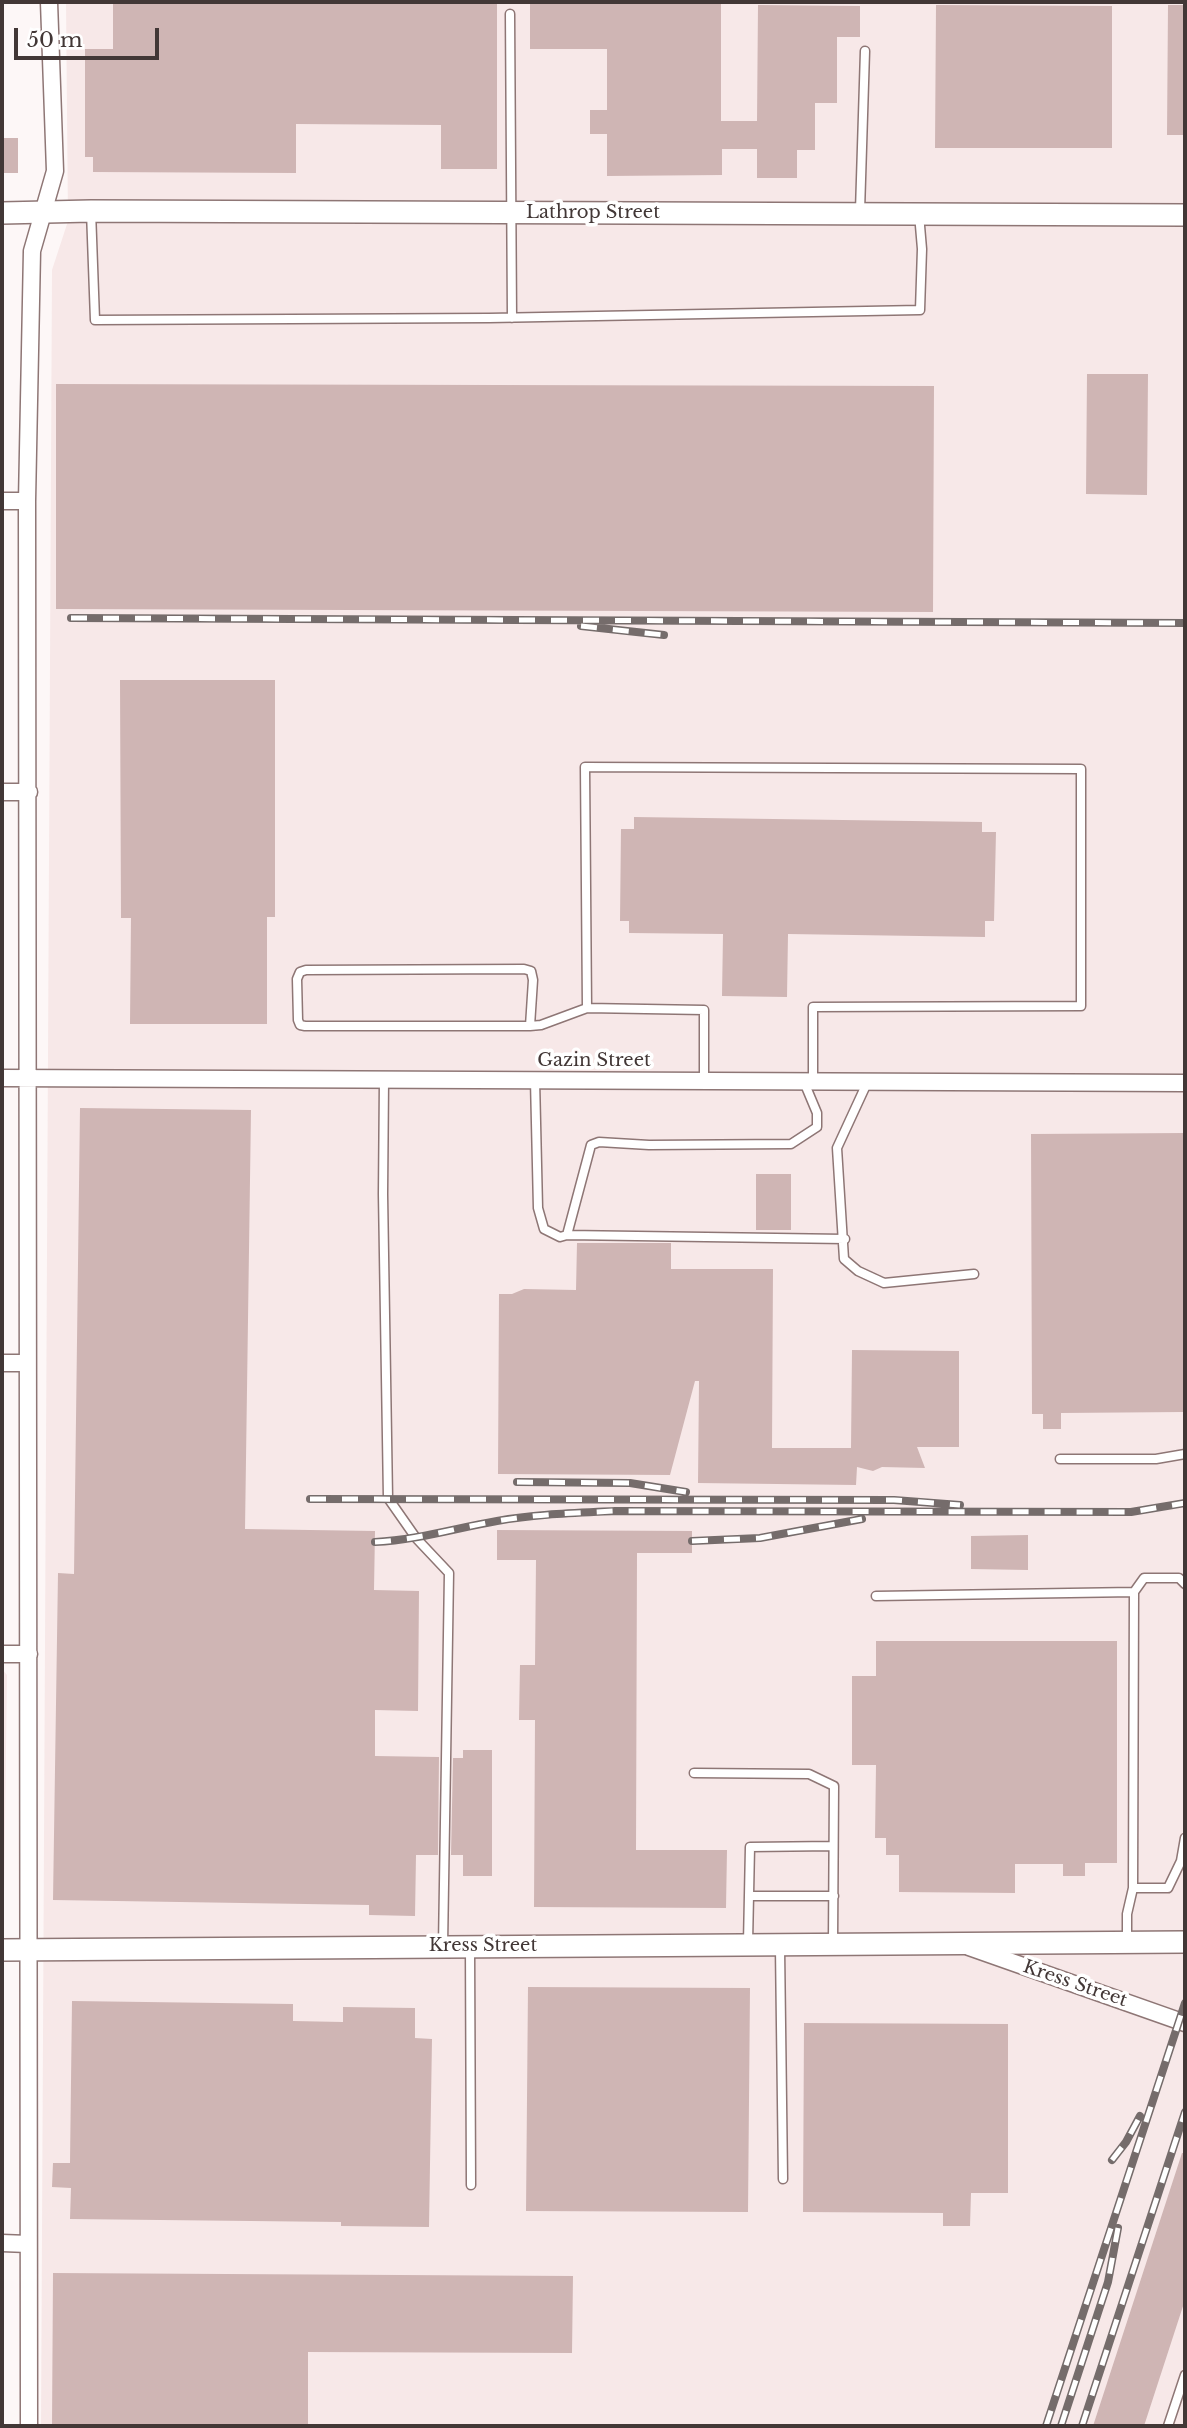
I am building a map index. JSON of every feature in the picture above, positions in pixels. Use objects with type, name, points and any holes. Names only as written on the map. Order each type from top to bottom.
[{"type":"street","points":[[29,2426],[27,501],[32,251],[55,171],[49,2]]},
{"type":"street","name":"Lathrop Street","points":[[2,213],[91,211],[1185,215]]},
{"type":"street","points":[[2,501],[27,501]]},
{"type":"street","points":[[2,792],[29,792]]},
{"type":"street","name":"Gazin Street","points":[[2,1078],[1185,1083]]},
{"type":"street","points":[[2,1363],[27,1363]]},
{"type":"street","points":[[2,1654],[29,1654]]},
{"type":"street","name":"Kress Street","points":[[2,1950],[28,1952],[443,1946],[1185,1942]]},
{"type":"street","name":"Kress Street","points":[[964,1945],[1185,2023]]},
{"type":"street","points":[[2,2243],[29,2244]]},
{"type":"lane","points":[[510,14],[512,318]]},
{"type":"lane","points":[[860,214],[865,51]]},
{"type":"lane","points":[[91,211],[95,320],[512,318],[920,310],[922,249],[919,214]]},
{"type":"lane","points":[[567,1235],[592,1145],[599,1142],[649,1145],[790,1144],[817,1127],[817,1113],[808,1082],[813,1007],[1081,1006],[1081,769],[585,767],[587,1008]]},
{"type":"lane","points":[[530,1026],[533,980],[531,971],[524,969],[306,970],[300,972],[298,979],[300,1025],[530,1026],[541,1025],[587,1008],[704,1010],[704,1081]]},
{"type":"lane","points":[[384,1080],[388,1498],[416,1538],[449,1573],[443,1946]]},
{"type":"lane","points":[[535,1080],[538,1208],[544,1229],[560,1237],[845,1239]]},
{"type":"lane","points":[[867,1083],[837,1148],[845,1239],[844,1259],[870,1278],[884,1283],[974,1274]]},
{"type":"lane","points":[[1060,1459],[1156,1459],[1185,1454]]},
{"type":"lane","points":[[1127,1942],[1127,1914],[1133,1888],[1134,1592],[1144,1578],[1179,1578],[1185,1584]]},
{"type":"lane","points":[[876,1596],[1134,1592]]},
{"type":"lane","points":[[694,1773],[809,1774],[834,1786],[833,1945]]},
{"type":"lane","points":[[1133,1888],[1168,1888],[1181,1861],[1185,1838]]},
{"type":"lane","points":[[748,1945],[750,1847],[833,1846]]},
{"type":"lane","points":[[750,1896],[834,1896]]},
{"type":"lane","points":[[780,1945],[783,2179]]},
{"type":"lane","points":[[470,1946],[471,2185]]},
{"type":"lane","points":[[1168,2426],[1185,2375]]},
{"type":"shaded area","points":[[66,2],[1185,2],[1185,2426],[41,2426],[52,270],[68,221]]},
{"type":"shaded area","points":[[2,1669],[7,1675],[2,1901]]},
{"type":"building","points":[[113,2],[497,2],[497,169],[441,169],[441,125],[296,124],[296,173],[93,172],[93,157],[85,157],[85,49],[113,49]]},
{"type":"building","points":[[530,2],[721,2],[721,121],[757,121],[758,5],[860,6],[860,37],[837,37],[837,103],[815,103],[815,150],[797,150],[797,178],[757,178],[757,149],[722,149],[722,175],[607,176],[607,134],[590,134],[590,110],[607,110],[607,49],[530,49]]},
{"type":"building","points":[[936,5],[1112,6],[1112,148],[935,148]]},
{"type":"building","points":[[1168,5],[1185,5],[1185,135],[1167,135]]},
{"type":"building","points":[[2,138],[18,138],[18,173],[2,173]]},
{"type":"building","points":[[1087,374],[1148,374],[1147,495],[1086,494]]},
{"type":"building","points":[[56,384],[934,386],[933,612],[56,609]]},
{"type":"building","points":[[120,680],[275,680],[275,917],[267,917],[267,1024],[130,1024],[131,918],[121,918]]},
{"type":"building","points":[[634,817],[982,822],[982,832],[996,832],[994,921],[985,921],[985,937],[788,934],[787,997],[722,996],[723,934],[629,933],[629,921],[620,921],[621,829],[634,829]]},
{"type":"building","points":[[80,1108],[251,1110],[245,1529],[375,1531],[374,1590],[419,1591],[418,1711],[375,1710],[375,1756],[439,1757],[438,1855],[416,1855],[415,1916],[369,1915],[369,1905],[53,1900],[58,1573],[74,1574]]},
{"type":"building","points":[[1185,1133],[1183,1412],[1061,1413],[1061,1429],[1043,1429],[1043,1414],[1032,1414],[1031,1134]]},
{"type":"building","points":[[756,1174],[791,1174],[791,1230],[756,1230]]},
{"type":"building","points":[[577,1243],[671,1243],[671,1269],[773,1269],[772,1448],[851,1448],[852,1350],[959,1351],[959,1447],[917,1447],[925,1468],[882,1467],[873,1471],[857,1467],[856,1485],[698,1483],[699,1381],[695,1381],[670,1475],[498,1474],[499,1294],[512,1294],[524,1289],[576,1290]]},
{"type":"building","points":[[497,1530],[692,1531],[692,1553],[637,1553],[636,1850],[727,1850],[726,1908],[534,1907],[535,1720],[519,1720],[520,1665],[535,1665],[536,1560],[497,1560]]},
{"type":"building","points":[[1028,1535],[1028,1570],[971,1569],[971,1536]]},
{"type":"building","points":[[876,1641],[1117,1641],[1117,1863],[1085,1863],[1085,1876],[1063,1876],[1063,1864],[1015,1864],[1015,1893],[899,1892],[899,1855],[886,1855],[886,1838],[875,1838],[876,1765],[852,1765],[852,1676],[876,1676]]},
{"type":"building","points":[[463,1750],[492,1750],[492,1876],[463,1876],[463,1855],[451,1855],[453,1758],[463,1758]]},
{"type":"building","points":[[528,1987],[750,1988],[748,2212],[526,2211]]},
{"type":"building","points":[[72,2001],[293,2004],[293,2021],[343,2022],[343,2007],[415,2008],[415,2038],[432,2039],[429,2227],[341,2226],[341,2222],[70,2219],[71,2188],[52,2187],[53,2163],[70,2163]]},
{"type":"building","points":[[804,2023],[1008,2024],[1008,2193],[971,2193],[970,2226],[943,2226],[943,2213],[803,2212]]},
{"type":"building","points":[[1182,2153],[1185,2153],[1185,2300],[1144,2426],[1093,2426]]},
{"type":"building","points":[[53,2273],[573,2276],[572,2353],[308,2352],[308,2426],[52,2426]]},
{"type":"railway","points":[[71,618],[1185,623]]},
{"type":"railway","points":[[581,626],[664,635]]},
{"type":"railway","points":[[517,1482],[630,1483],[686,1492]]},
{"type":"railway","points":[[310,1499],[894,1500],[960,1505]]},
{"type":"railway","points":[[375,1542],[512,1519],[615,1511],[1131,1512],[1185,1503]]},
{"type":"railway","points":[[692,1541],[760,1538],[862,1519]]},
{"type":"railway","points":[[1046,2426],[1185,2003]]},
{"type":"railway","points":[[1082,2426],[1185,2112]]},
{"type":"railway","points":[[1112,2160],[1126,2142],[1140,2116]]},
{"type":"railway","points":[[1061,2426],[1108,2282],[1118,2228]]}]
